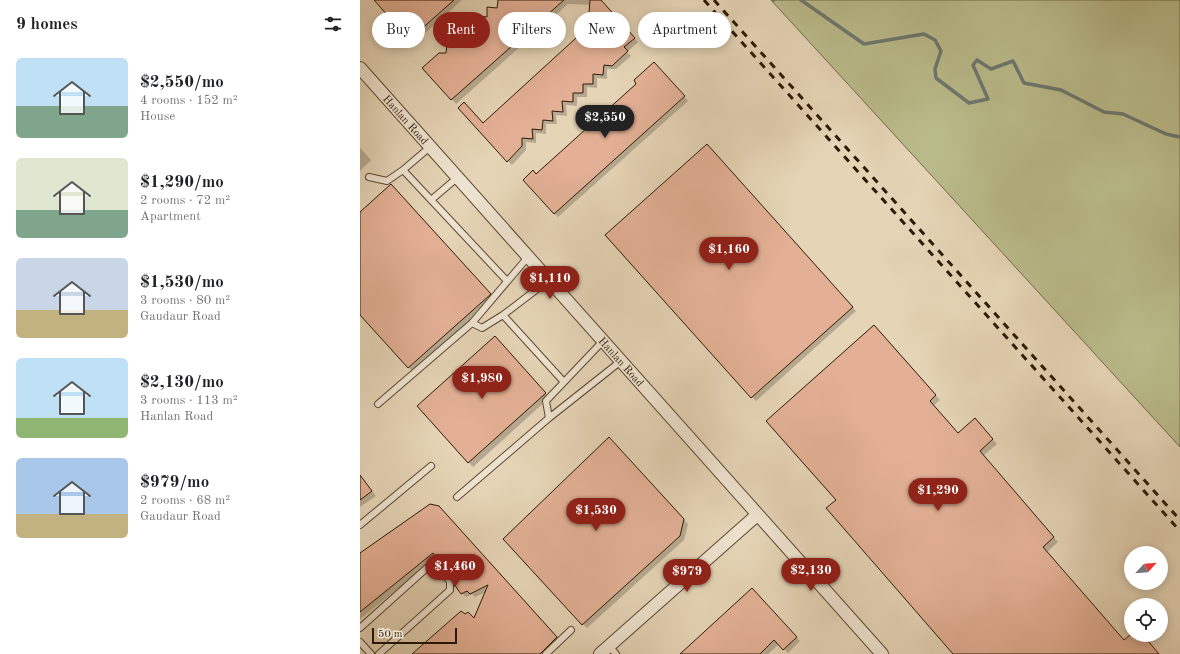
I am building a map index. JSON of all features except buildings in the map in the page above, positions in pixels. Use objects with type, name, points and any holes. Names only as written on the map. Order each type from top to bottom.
[{"type":"street","name":"Hanlan Road","points":[[360,68],[882,654]]},
{"type":"street","points":[[608,651],[758,515]]},
{"type":"lane","points":[[369,177],[387,181],[403,170],[430,147]]},
{"type":"lane","points":[[403,170],[507,281]]},
{"type":"lane","points":[[431,200],[457,178]]},
{"type":"lane","points":[[378,404],[472,323],[528,257]]},
{"type":"lane","points":[[472,323],[482,328],[503,316],[549,280]]},
{"type":"lane","points":[[503,316],[564,382]]},
{"type":"lane","points":[[549,418],[546,401],[603,341]]},
{"type":"lane","points":[[457,497],[549,418],[621,361]]},
{"type":"lane","points":[[360,524],[431,466]]},
{"type":"lane","points":[[360,628],[429,566],[434,566],[450,582],[450,590],[379,654]]},
{"type":"lane","points":[[546,654],[571,630]]},
{"type":"lane","points":[[360,642],[371,654]]},
{"type":"green space","points":[[771,0],[1180,0],[1180,447]]},
{"type":"waterway","points":[[801,0],[864,44],[924,34],[935,40],[941,51],[935,69],[936,78],[969,103],[988,99],[973,65],[977,60],[991,69],[1013,61],[1024,83],[1061,90],[1104,112],[1123,114],[1166,134],[1180,137]]},
{"type":"railway","points":[[704,0],[1180,531]]},
{"type":"railway","points":[[714,0],[1180,520]]}]
